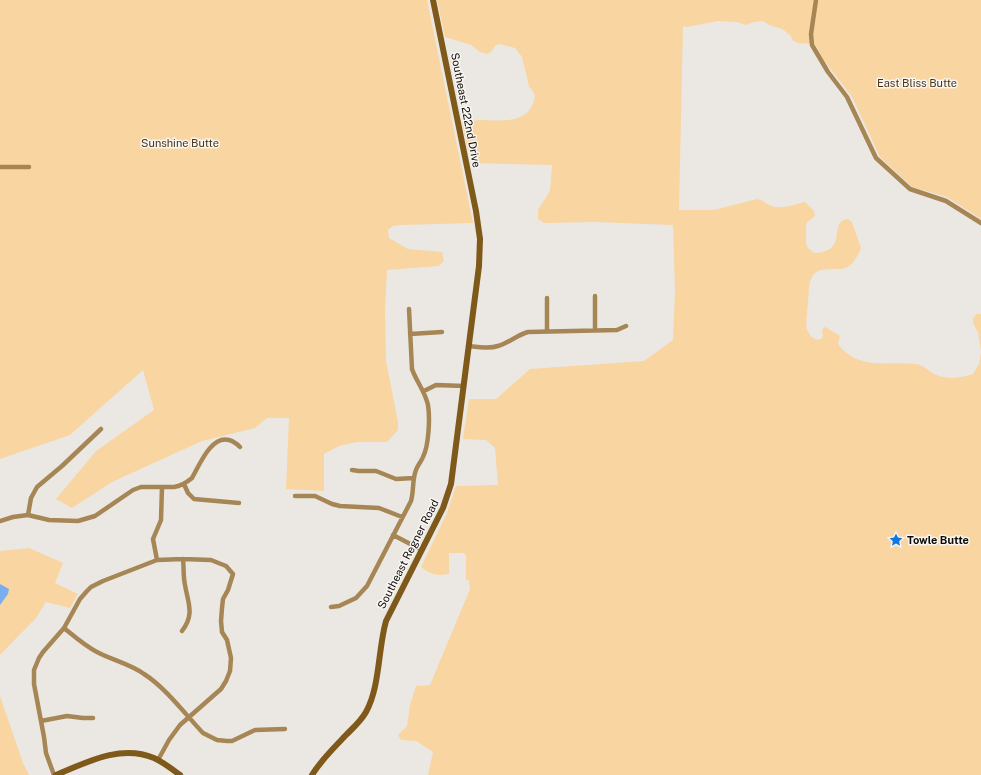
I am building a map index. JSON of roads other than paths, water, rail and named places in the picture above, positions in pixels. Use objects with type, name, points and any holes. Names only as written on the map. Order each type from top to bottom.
[{"type":"main road","name":"Southeast 222nd Drive","points":[[433,0],[478,224]]},
{"type":"main road","name":"Southeast Regner Road","points":[[312,775],[326,755],[361,719],[370,706],[374,690],[382,634],[386,621],[443,508],[449,492],[479,266],[480,246],[478,224]]},
{"type":"main road","points":[[55,775],[111,754],[138,754],[158,760],[180,775]]},
{"type":"street","points":[[816,0],[811,34],[812,45],[828,72],[847,97],[876,158],[910,189],[946,201],[981,223]]},
{"type":"street","points":[[0,167],[29,167]]},
{"type":"street","points":[[595,296],[595,330]]},
{"type":"street","points":[[547,298],[547,331]]},
{"type":"street","points":[[331,607],[357,600],[366,586],[411,501],[416,469],[424,456],[429,419],[428,406],[424,391],[415,378],[412,369],[409,309]]},
{"type":"street","points":[[469,346],[496,347],[520,334],[528,332],[617,330],[626,326]]},
{"type":"street","points":[[410,334],[442,332]]},
{"type":"street","points":[[424,391],[436,385],[464,386]]},
{"type":"street","points":[[28,515],[32,498],[37,487],[62,466],[101,429]]},
{"type":"street","points":[[0,521],[13,516],[28,515],[49,520],[67,521],[87,519],[99,514],[133,490],[141,487],[174,488],[184,484],[192,478],[209,448],[218,441],[231,441],[240,447]]},
{"type":"street","points":[[352,470],[359,472],[376,471],[396,479],[414,478]]},
{"type":"street","points":[[184,484],[188,493],[194,499],[239,503]]},
{"type":"street","points":[[157,560],[153,539],[161,520],[162,487]]},
{"type":"street","points":[[295,496],[315,496],[340,506],[379,508],[402,517]]},
{"type":"street","points":[[393,535],[422,550]]},
{"type":"street","points":[[182,631],[188,622],[189,611],[188,598],[184,584],[183,559]]},
{"type":"street","points":[[55,775],[46,753],[34,684],[34,670],[43,652],[64,628],[80,600],[91,587],[157,560],[211,560],[226,566],[233,574],[230,585],[223,599],[221,621],[222,632],[227,640],[231,658],[230,671],[221,689],[188,717],[173,733],[158,760]]},
{"type":"street","points":[[64,628],[96,652],[129,665],[159,685],[208,737],[222,741],[232,741],[255,730],[285,729]]},
{"type":"street","points":[[41,721],[67,716],[93,718]]},
{"type":"water","points":[[0,584],[9,589],[8,594],[0,605]]},
{"type":"place","name":"Towle Butte","points":[[896,540]]},
{"type":"park label","name":"East Bliss Butte","points":[[917,83]]},
{"type":"park label","name":"Sunshine Butte","points":[[180,143]]}]
